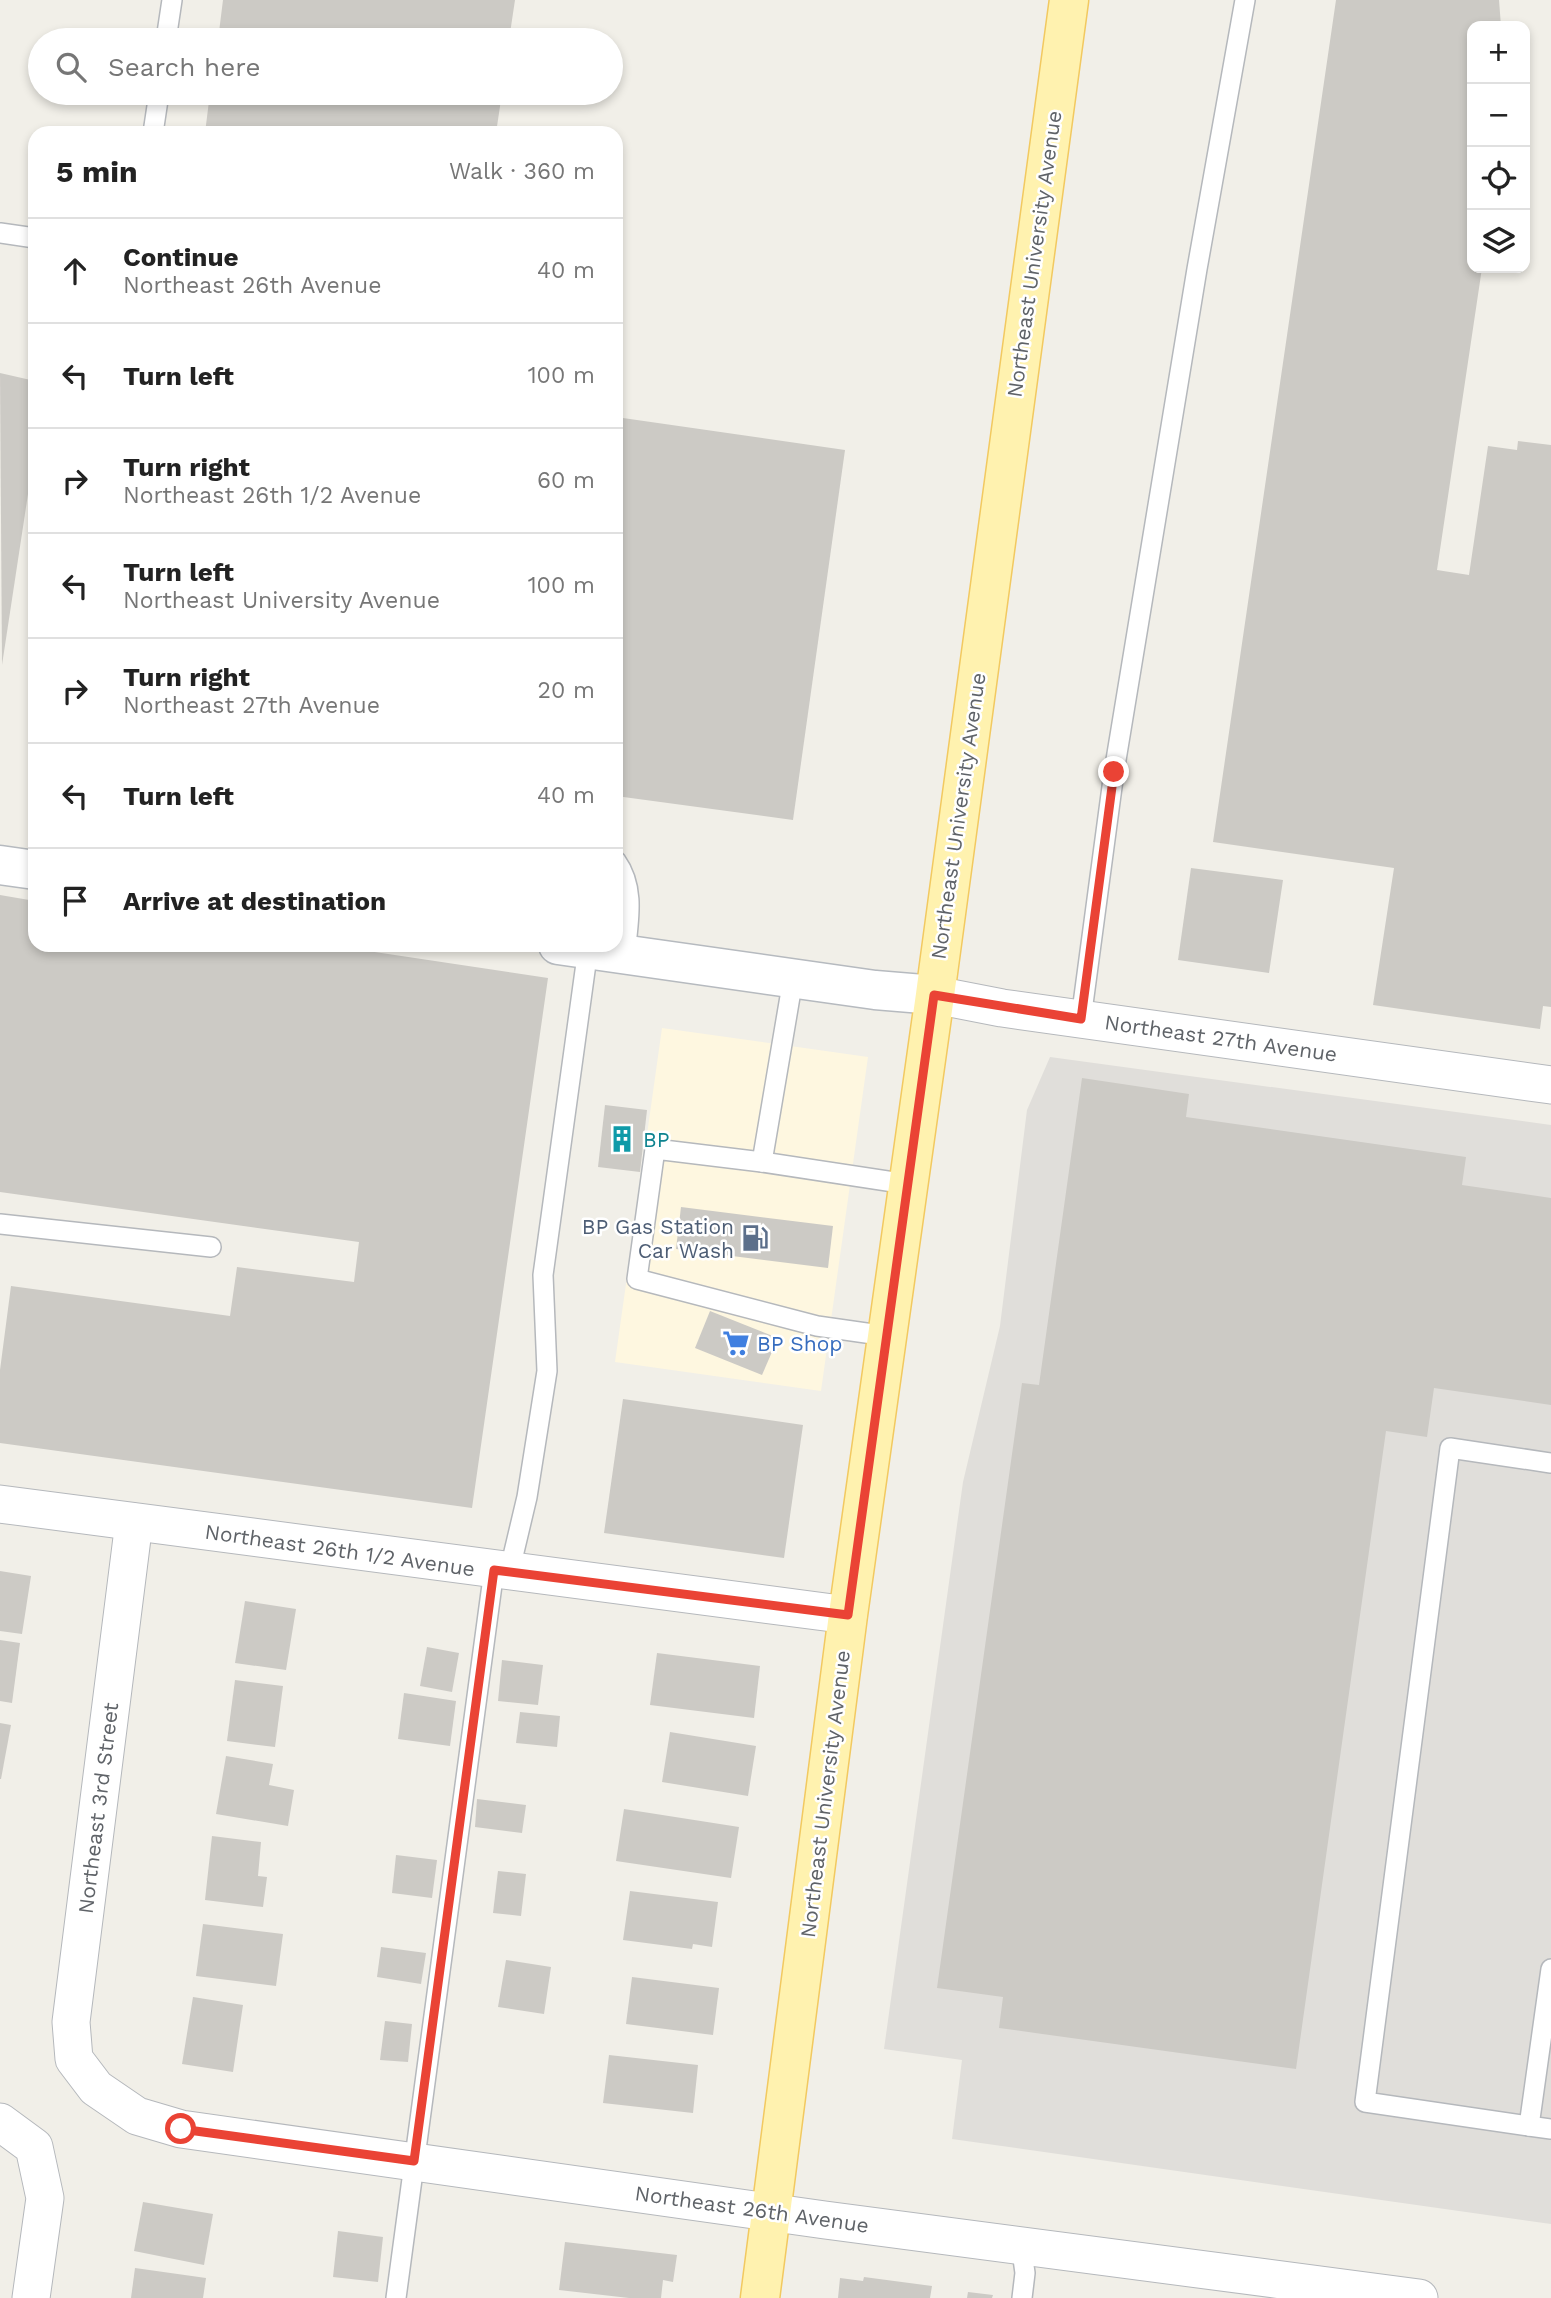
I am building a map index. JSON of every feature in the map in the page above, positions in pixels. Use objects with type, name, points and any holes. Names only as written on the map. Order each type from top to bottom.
[{"type":"main road","name":"Northeast University Avenue","points":[[760,2298],[848,1615],[1069,0]]},
{"type":"street","points":[[0,865],[28,869]]},
{"type":"street","name":"Northeast 27th Avenue","points":[[610,952],[875,990],[934,995],[1081,1019],[1551,1085]]},
{"type":"street","name":"Northeast 26th 1/2 Avenue","points":[[0,1504],[502,1572],[848,1615]]},
{"type":"street","name":"Northeast 3rd Street","points":[[96,2088],[74,2059],[71,2022],[134,1522]]},
{"type":"street","name":"Northeast 26th Avenue","points":[[96,2088],[137,2116],[181,2129],[772,2212],[1419,2298]]},
{"type":"street","points":[[0,2122],[34,2147],[45,2198],[31,2298]]},
{"type":"lane","points":[[168,28],[172,0]]},
{"type":"lane","points":[[1081,1019],[1114,772],[1197,269],[1245,0]]},
{"type":"lane","points":[[154,126],[157,105]]},
{"type":"lane","points":[[0,233],[28,237]]},
{"type":"lane","points":[[623,875],[627,883],[630,906],[623,914]]},
{"type":"lane","points":[[396,2298],[502,1572],[527,1497],[547,1371],[543,1275],[590,952]]},
{"type":"lane","points":[[762,1162],[793,979]]},
{"type":"lane","points":[[887,1336],[817,1326],[637,1279],[655,1149],[906,1184]]},
{"type":"lane","points":[[0,1224],[211,1247]]},
{"type":"lane","points":[[1551,1463],[1450,1448],[1365,2102],[1551,2129]]},
{"type":"lane","points":[[1529,2126],[1551,1969]]},
{"type":"lane","points":[[1021,2244],[1025,2273],[1022,2298]]},
{"type":"shaded area","points":[[662,1028],[868,1057],[821,1391],[615,1362]]},
{"type":"shaded area","points":[[1050,1057],[1551,1125],[1551,2224],[952,2139],[962,2060],[884,2049],[963,1482],[1000,1326],[1027,1110]]},
{"type":"building","points":[[223,0],[515,0],[511,28],[220,28]]},
{"type":"building","points":[[1336,0],[1499,0],[1501,21],[1467,21],[1467,273],[1481,273],[1437,570],[1469,575],[1488,446],[1517,450],[1518,441],[1551,445],[1551,1007],[1543,1006],[1540,1029],[1373,1005],[1394,868],[1213,842]]},
{"type":"building","points":[[208,105],[500,105],[497,126],[206,126]]},
{"type":"building","points":[[0,373],[28,379],[28,494],[2,665]]},
{"type":"building","points":[[623,418],[845,450],[793,820],[623,797]]},
{"type":"building","points":[[1191,868],[1283,880],[1269,973],[1178,960]]},
{"type":"building","points":[[0,895],[28,900],[28,952],[375,952],[548,978],[472,1508],[0,1443],[0,1370],[11,1286],[230,1316],[237,1267],[354,1282],[359,1242],[0,1192]]},
{"type":"building","points":[[1082,1078],[1189,1094],[1186,1117],[1466,1157],[1462,1185],[1551,1198],[1551,1405],[1434,1388],[1427,1437],[1386,1431],[1296,2069],[999,2028],[1003,1997],[937,1988],[1022,1383],[1039,1385]]},
{"type":"building","name":"BP","points":[[605,1105],[647,1110],[640,1172],[598,1167]]},
{"type":"building","name":"BP Gas Station Car Wash","points":[[681,1207],[833,1226],[828,1268],[676,1249]]},
{"type":"building","name":"BP Shop","points":[[710,1311],[778,1338],[762,1375],[695,1348]]},
{"type":"building","points":[[623,1399],[803,1425],[784,1558],[604,1533]]},
{"type":"building","points":[[0,1571],[31,1576],[22,1634],[0,1631]]},
{"type":"building","points":[[245,1601],[296,1609],[286,1670],[235,1663]]},
{"type":"building","points":[[0,1640],[20,1643],[12,1703],[0,1701]]},
{"type":"building","points":[[427,1647],[459,1653],[452,1692],[420,1686]]},
{"type":"building","points":[[657,1653],[760,1666],[754,1718],[650,1705]]},
{"type":"building","points":[[502,1660],[543,1665],[538,1705],[498,1701]]},
{"type":"building","points":[[235,1680],[283,1686],[275,1747],[227,1741]]},
{"type":"building","points":[[404,1693],[456,1701],[450,1746],[398,1739]]},
{"type":"building","points":[[520,1712],[560,1716],[557,1747],[516,1743]]},
{"type":"building","points":[[0,1723],[11,1725],[1,1779],[0,1779]]},
{"type":"building","points":[[670,1732],[756,1746],[748,1796],[662,1782]]},
{"type":"building","points":[[226,1756],[273,1764],[269,1785],[294,1790],[288,1826],[216,1814]]},
{"type":"building","points":[[477,1799],[526,1805],[522,1833],[475,1827]]},
{"type":"building","points":[[624,1809],[739,1827],[731,1878],[616,1861]]},
{"type":"building","points":[[212,1836],[261,1842],[258,1876],[267,1877],[263,1907],[205,1900]]},
{"type":"building","points":[[396,1855],[437,1860],[432,1898],[392,1893]]},
{"type":"building","points":[[498,1871],[526,1874],[521,1916],[493,1913]]},
{"type":"building","points":[[630,1891],[718,1902],[712,1947],[693,1944],[692,1949],[623,1940]]},
{"type":"building","points":[[203,1924],[283,1934],[276,1986],[196,1976]]},
{"type":"building","points":[[381,1947],[426,1953],[421,1984],[377,1977]]},
{"type":"building","points":[[506,1960],[551,1967],[544,2014],[498,2007]]},
{"type":"building","points":[[632,1977],[719,1988],[713,2035],[626,2024]]},
{"type":"building","points":[[193,1997],[243,2005],[233,2072],[182,2064]]},
{"type":"building","points":[[385,2021],[412,2024],[408,2062],[380,2060]]},
{"type":"building","points":[[609,2055],[698,2065],[693,2113],[603,2103]]},
{"type":"building","points":[[143,2202],[213,2214],[204,2265],[134,2251]]},
{"type":"building","points":[[338,2231],[383,2237],[378,2282],[333,2277]]},
{"type":"building","points":[[565,2242],[677,2255],[673,2282],[663,2280],[661,2298],[629,2298],[559,2290]]},
{"type":"building","points":[[135,2268],[206,2278],[203,2298],[131,2298]]},
{"type":"building","points":[[864,2277],[932,2286],[930,2298],[838,2298],[840,2278],[863,2281]]},
{"type":"building","points":[[968,2292],[993,2295],[992,2298],[967,2298]]},
{"type":"place","name":"BP","points":[[622,1139]]},
{"type":"place","name":"BP Gas Station Car Wash","points":[[755,1238]]},
{"type":"place","name":"BP Shop","points":[[736,1343]]},
{"type":"route","points":[[181,2129],[414,2161],[494,1570],[848,1615],[934,995],[1081,1019],[1114,772]]}]
